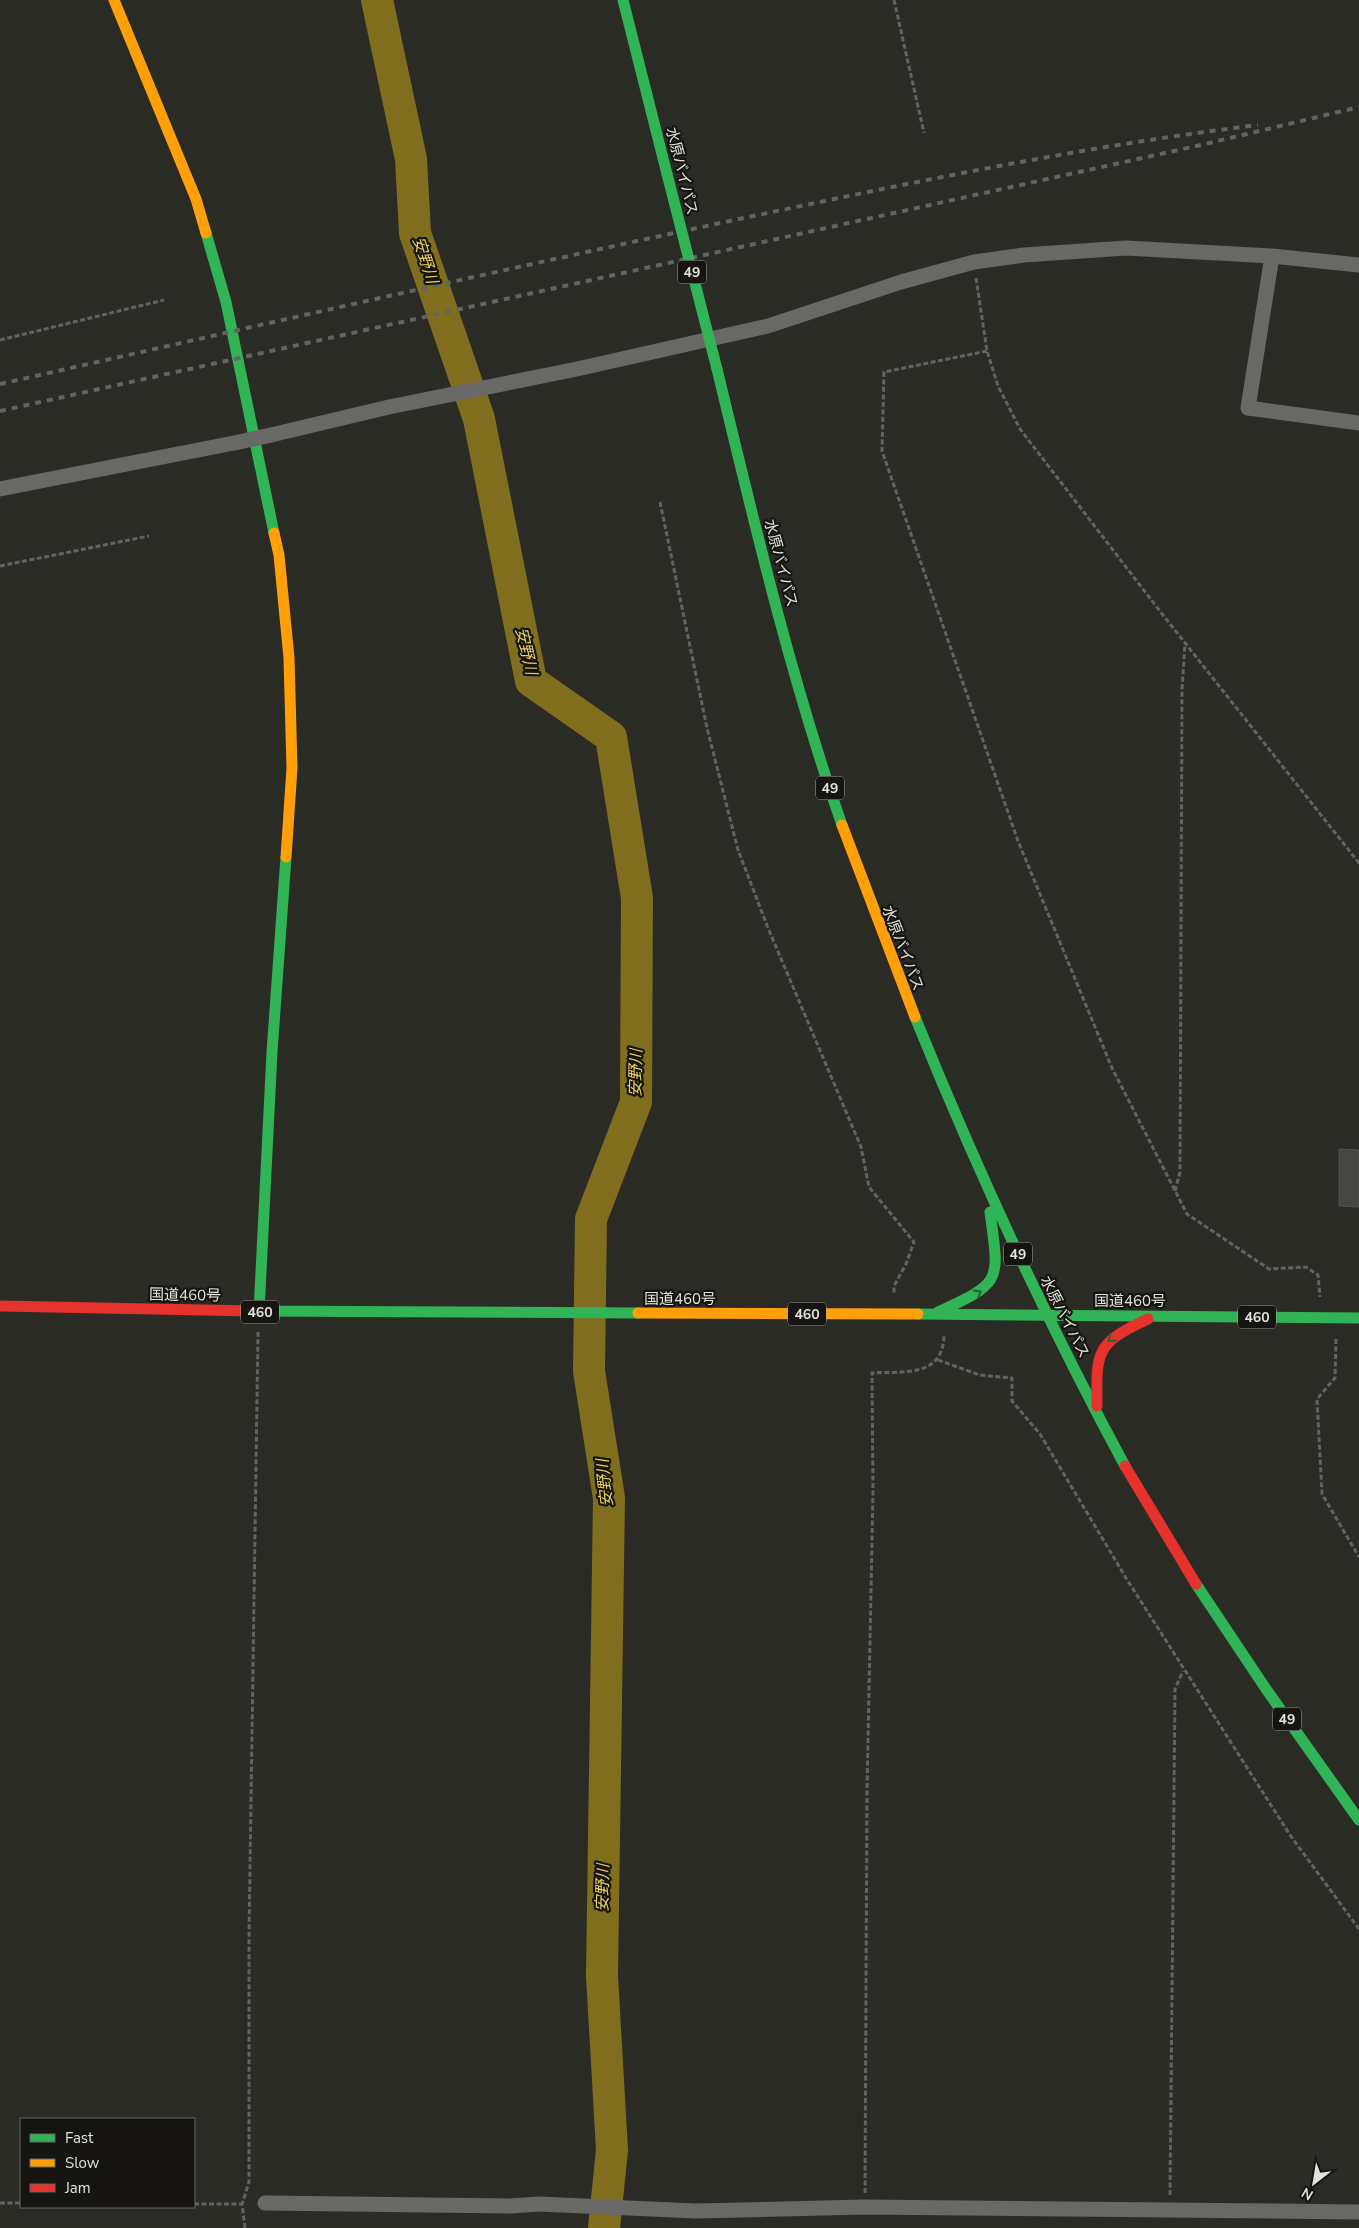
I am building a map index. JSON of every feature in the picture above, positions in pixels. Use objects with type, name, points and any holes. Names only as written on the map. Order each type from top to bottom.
[{"type":"main road","points":[[114,0],[196,199],[226,302],[279,555],[289,658],[292,768],[272,1052],[259,1312]]},
{"type":"main road","name":"水原バイパス","points":[[624,0],[763,553],[810,727],[856,867],[904,993],[988,1193],[1047,1316],[1128,1473],[1217,1618],[1332,1785],[1359,1820]]},
{"type":"main road","points":[[934,1314],[983,1290],[994,1275],[996,1266],[988,1193]]},
{"type":"main road","name":"国道460号","points":[[0,1306],[259,1312],[934,1314],[1359,1318]]},
{"type":"main road","points":[[1098,1413],[1097,1373],[1102,1348],[1109,1339],[1120,1331],[1154,1316]]},
{"type":"street","points":[[0,489],[239,442],[768,326],[901,282],[974,262],[1024,255],[1126,248],[1272,256],[1359,265]]},
{"type":"street","points":[[1272,256],[1248,408],[1359,423]]},
{"type":"street","points":[[265,2203],[511,2206],[539,2204],[696,2211],[864,2207],[1359,2212]]},
{"type":"path","points":[[894,0],[924,133]]},
{"type":"path","points":[[974,262],[987,351],[998,386],[1020,429],[1359,863]]},
{"type":"path","points":[[0,340],[164,300]]},
{"type":"path","points":[[987,351],[884,372],[882,451],[1018,841],[1112,1068],[1187,1214],[1269,1269],[1306,1267],[1318,1275],[1322,1318]]},
{"type":"path","points":[[660,502],[707,728],[738,850],[768,928],[861,1147],[869,1187],[914,1242],[906,1264],[894,1286],[895,1314]]},
{"type":"path","points":[[0,566],[149,536]]},
{"type":"path","points":[[1175,1191],[1180,1172],[1182,689],[1185,642]]},
{"type":"path","points":[[245,2228],[242,2204],[249,2182],[249,1926],[259,1312]]},
{"type":"path","points":[[1336,1318],[1335,1378],[1317,1399],[1322,1494],[1359,1557]]},
{"type":"path","points":[[864,2207],[867,1791],[873,1491],[872,1373],[923,1370],[938,1360],[980,1375],[1012,1378],[1012,1401],[1040,1434],[1183,1670],[1290,1835],[1359,1929]]},
{"type":"path","points":[[1169,2210],[1175,1689],[1183,1670]]},
{"type":"path","points":[[0,2203],[20,2203]]},
{"type":"path","points":[[195,2204],[242,2204]]},
{"type":"building","points":[[1339,1149],[1359,1150],[1359,1207],[1339,1206]]},
{"type":"waterway","name":"安野川","points":[[377,0],[411,159],[415,233],[479,419],[531,681],[611,737],[637,898],[636,1102],[591,1219],[589,1371],[609,1498],[602,1976],[612,2150],[604,2228]]},
{"type":"railway","points":[[0,411],[1201,145],[1359,107]]},
{"type":"railway","points":[[0,384],[558,258],[872,191],[1064,154],[1258,125]]},
{"type":"traffic: fast","points":[[623,0],[667,174]]},
{"type":"traffic: fast","points":[[667,174],[717,369]]},
{"type":"traffic: fast","points":[[206,233],[226,302],[274,533]]},
{"type":"traffic: fast","points":[[717,369],[789,656],[842,825]]},
{"type":"traffic: fast","points":[[259,1312],[272,1052],[286,857]]},
{"type":"traffic: fast","points":[[915,1017],[988,1188],[1040,1300],[1125,1466]]},
{"type":"traffic: fast","points":[[938,1312],[975,1293],[986,1285],[992,1277],[995,1266],[995,1253],[990,1212]]},
{"type":"traffic: fast","points":[[254,1311],[638,1313]]},
{"type":"traffic: fast","points":[[918,1314],[1359,1318]]},
{"type":"traffic: fast","points":[[1196,1584],[1266,1689],[1359,1820]]},
{"type":"traffic: slow","points":[[114,0],[196,199],[206,233]]},
{"type":"traffic: slow","points":[[274,533],[279,555],[289,658],[292,768],[286,857]]},
{"type":"traffic: slow","points":[[842,825],[915,1017]]},
{"type":"traffic: slow","points":[[638,1313],[918,1314]]},
{"type":"traffic: jam","points":[[0,1306],[254,1311]]},
{"type":"traffic: jam","points":[[1097,1406],[1097,1373],[1103,1351],[1118,1335],[1148,1319]]},
{"type":"traffic: jam","points":[[1125,1466],[1196,1584]]}]
